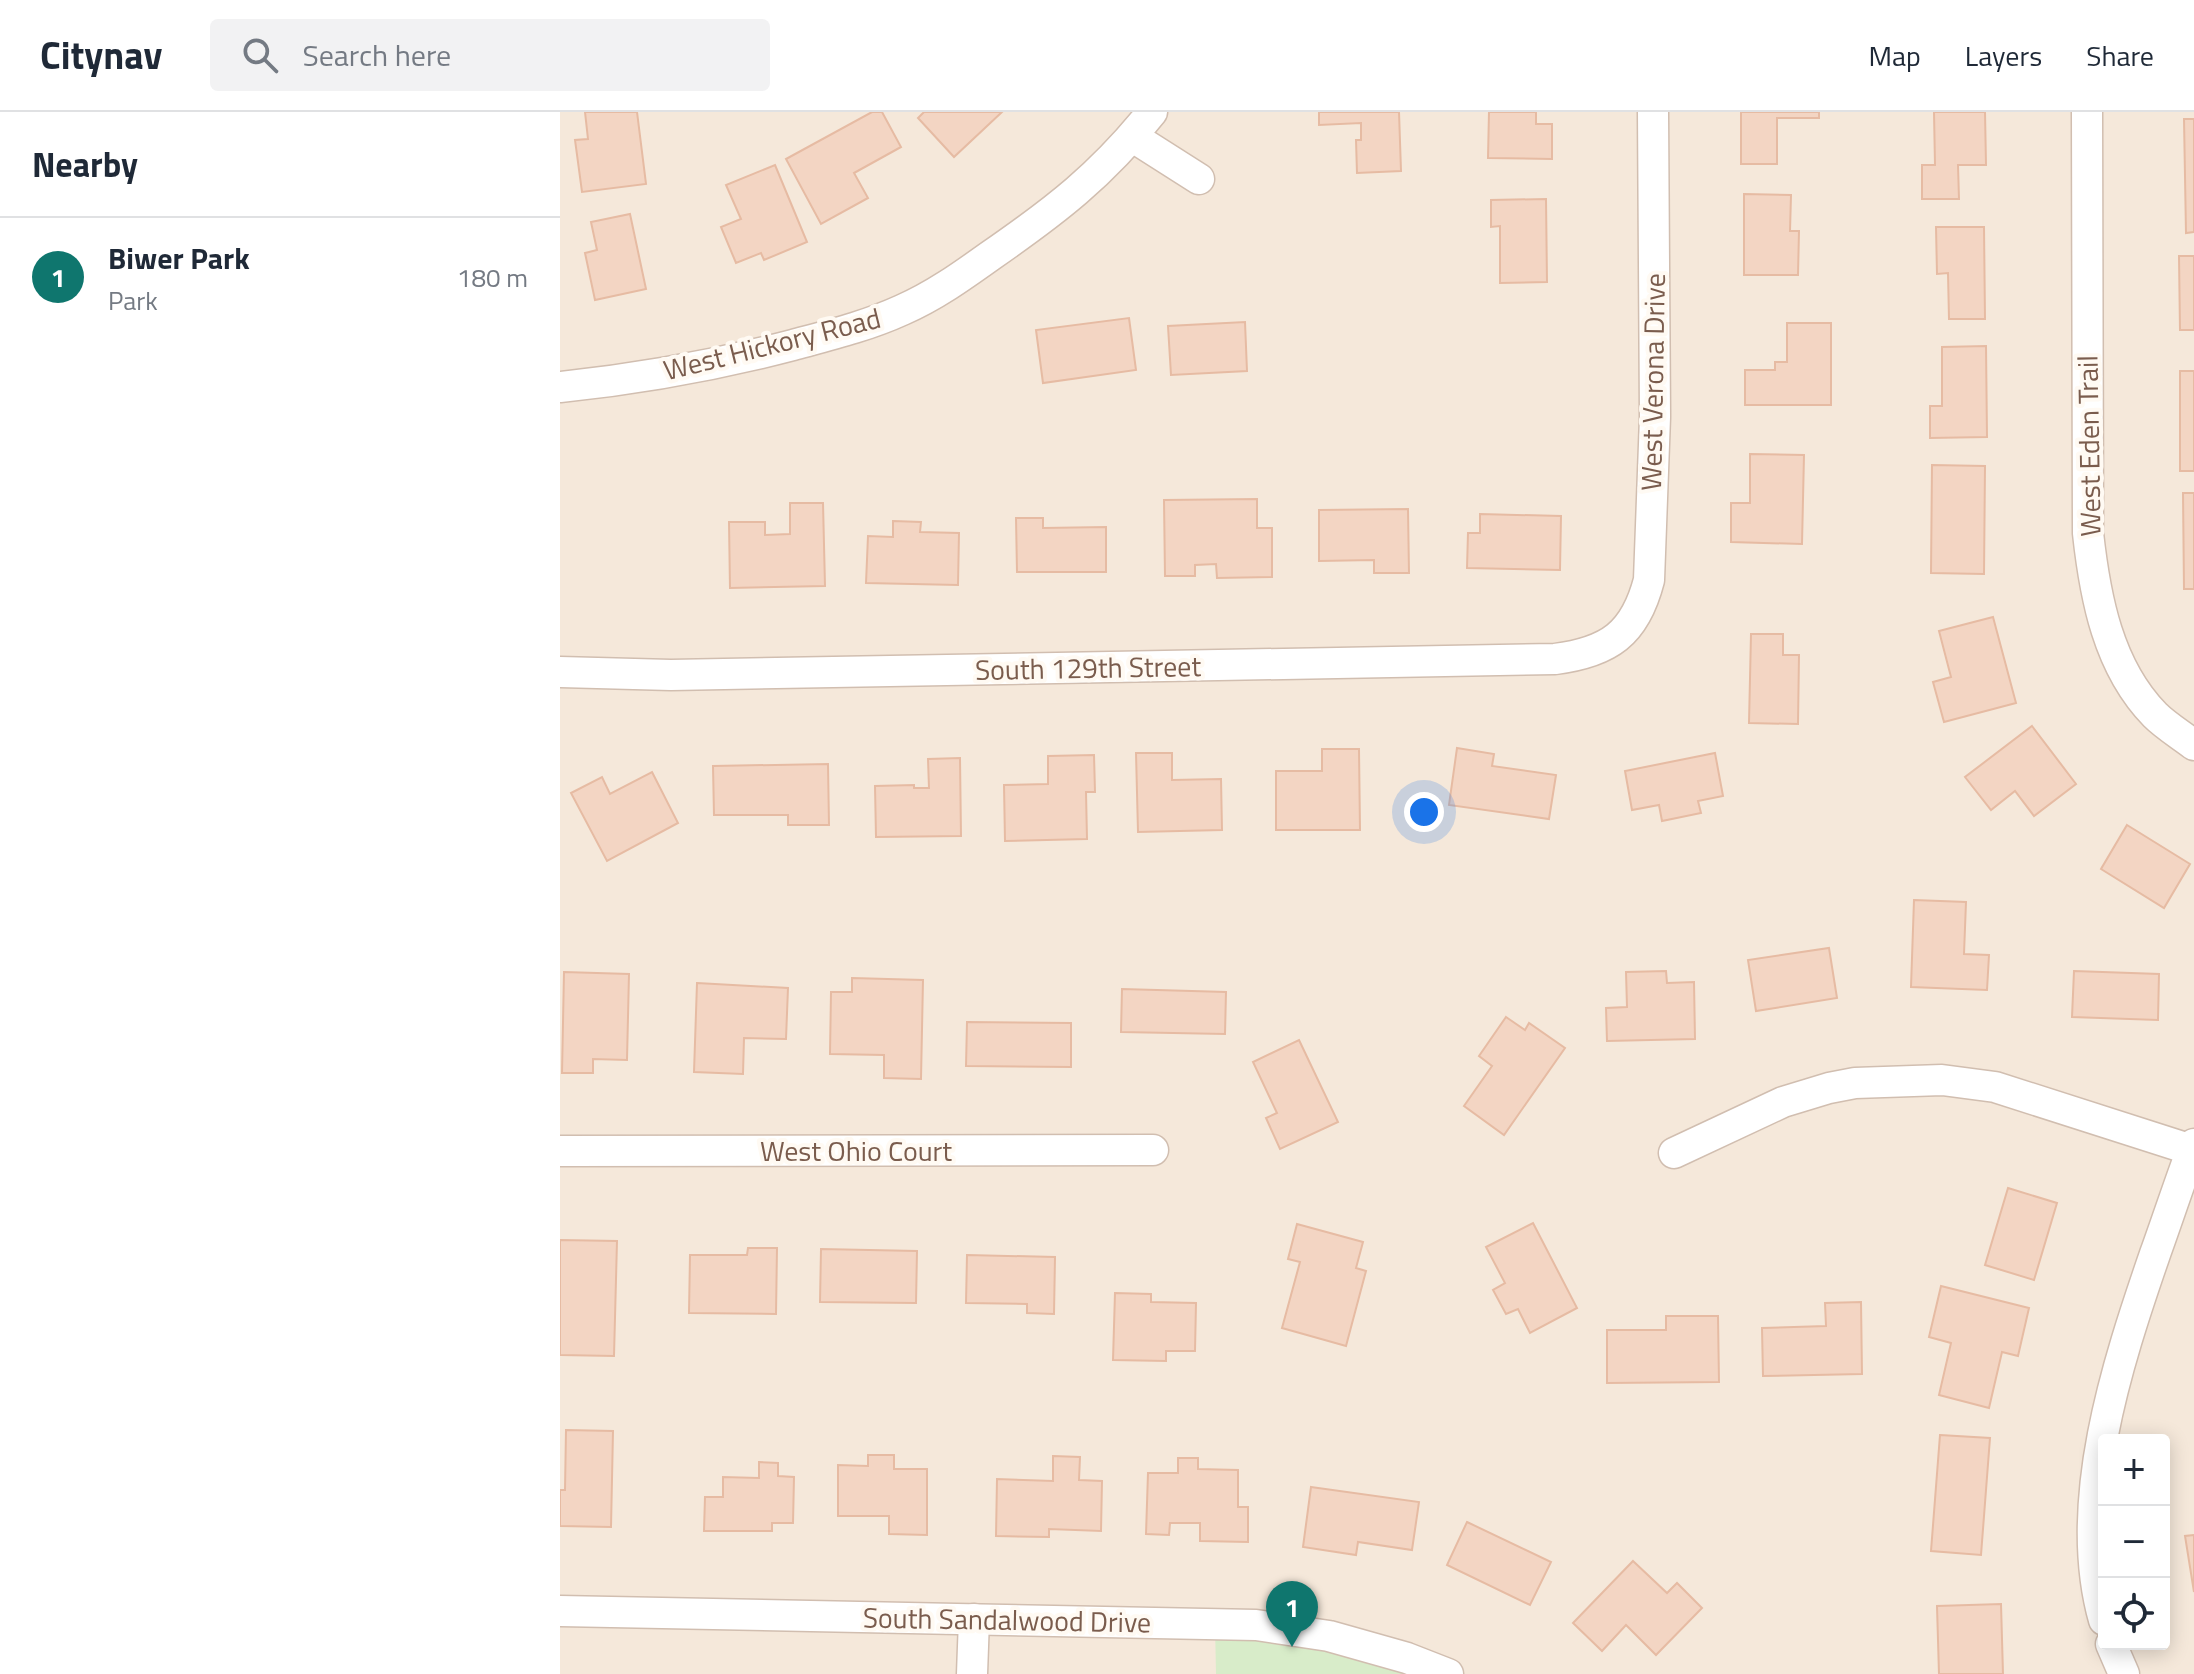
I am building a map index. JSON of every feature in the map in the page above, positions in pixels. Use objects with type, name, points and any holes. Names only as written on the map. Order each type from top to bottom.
[{"type":"street","name":"West Hickory Road","points":[[560,387],[677,371],[763,353],[855,329],[903,310],[942,289],[1052,213],[1077,193],[1133,137],[1152,112]]},
{"type":"street","name":"West Verona Drive","points":[[1613,641],[1623,634],[1643,604],[1649,580],[1655,417],[1653,112]]},
{"type":"street","name":"West Eden Trail","points":[[2087,112],[2088,517],[2092,570],[2105,627],[2118,660],[2155,715],[2194,745]]},
{"type":"street","points":[[1133,137],[1199,179]]},
{"type":"street","name":"South 129th Street","points":[[560,672],[702,675],[1555,659],[1579,656],[1613,641]]},
{"type":"street","points":[[1674,1153],[1783,1102],[1829,1088],[1855,1083],[1942,1080],[1995,1087],[2193,1147],[2114,1383],[2100,1450],[2094,1504],[2098,1588]]},
{"type":"street","name":"West Ohio Court","points":[[560,1151],[1153,1150]]},
{"type":"street","name":"South Sandalwood Drive","points":[[560,1611],[1256,1625],[1329,1636],[1407,1658],[1448,1674]]},
{"type":"street","points":[[972,1674],[974,1619]]},
{"type":"street","points":[[2114,1650],[2124,1674]]},
{"type":"shaded area","points":[[560,112],[2194,112],[2194,1674],[560,1674]]},
{"type":"green space","points":[[1215,1624],[1441,1674],[1216,1674]]},
{"type":"building","points":[[585,112],[637,112],[646,184],[582,192],[575,140],[588,139]]},
{"type":"building","points":[[872,112],[882,112],[901,147],[854,173],[868,198],[821,224],[786,159]]},
{"type":"building","points":[[924,112],[1002,112],[954,157],[918,118]]},
{"type":"building","points":[[1319,112],[1399,112],[1401,171],[1357,173],[1356,140],[1361,140],[1361,123],[1319,125]]},
{"type":"building","points":[[1489,112],[1536,112],[1536,124],[1552,124],[1552,159],[1488,158]]},
{"type":"building","points":[[1741,112],[1819,112],[1819,118],[1777,118],[1777,164],[1741,164]]},
{"type":"building","points":[[1934,112],[1985,112],[1986,165],[1958,165],[1959,199],[1922,199],[1922,165],[1935,165]]},
{"type":"building","points":[[2184,119],[2194,119],[2194,232],[2186,233]]},
{"type":"building","points":[[775,165],[807,242],[764,260],[761,253],[736,263],[721,227],[741,219],[726,185]]},
{"type":"building","points":[[1744,194],[1791,195],[1790,231],[1799,231],[1798,275],[1744,275]]},
{"type":"building","points":[[1546,199],[1547,282],[1500,283],[1500,226],[1491,227],[1491,200]]},
{"type":"building","points":[[630,214],[646,289],[595,300],[585,253],[597,250],[591,222]]},
{"type":"building","points":[[1936,227],[1984,227],[1985,319],[1949,319],[1948,273],[1937,274]]},
{"type":"building","points":[[2179,256],[2194,256],[2194,330],[2180,330]]},
{"type":"building","points":[[1129,318],[1136,370],[1043,383],[1036,330]]},
{"type":"building","points":[[1245,322],[1247,371],[1171,375],[1168,326]]},
{"type":"building","points":[[1787,323],[1831,323],[1831,405],[1745,405],[1745,370],[1775,370],[1775,362],[1787,362]]},
{"type":"building","points":[[1986,346],[1987,437],[1930,438],[1930,406],[1942,406],[1942,347]]},
{"type":"building","points":[[2180,371],[2194,371],[2194,471],[2180,471]]},
{"type":"building","points":[[1750,454],[1804,455],[1802,544],[1731,542],[1731,503],[1750,503]]},
{"type":"building","points":[[1932,465],[1985,466],[1984,574],[1931,573]]},
{"type":"building","points":[[2183,493],[2194,493],[2194,589],[2184,589]]},
{"type":"building","points":[[1257,499],[1257,528],[1272,528],[1272,577],[1217,578],[1216,564],[1195,565],[1195,576],[1165,576],[1164,500]]},
{"type":"building","points":[[790,503],[823,503],[825,586],[730,588],[729,522],[765,522],[765,535],[790,534]]},
{"type":"building","points":[[1408,509],[1409,573],[1374,573],[1374,560],[1319,561],[1319,510]]},
{"type":"building","points":[[1480,514],[1561,516],[1560,570],[1467,568],[1468,533],[1480,533]]},
{"type":"building","points":[[1016,518],[1043,518],[1043,528],[1106,527],[1106,572],[1017,572]]},
{"type":"building","points":[[893,521],[921,522],[920,532],[959,533],[958,585],[866,583],[868,536],[893,537]]},
{"type":"building","points":[[1993,617],[2016,703],[1944,722],[1933,682],[1951,677],[1939,631]]},
{"type":"building","points":[[1751,634],[1783,634],[1783,655],[1799,655],[1798,724],[1749,723]]},
{"type":"building","points":[[2032,726],[2076,784],[2034,816],[2015,791],[1991,810],[1965,777]]},
{"type":"building","points":[[1457,748],[1494,754],[1492,766],[1556,775],[1549,819],[1449,805]]},
{"type":"building","points":[[1322,749],[1359,749],[1360,830],[1276,830],[1276,771],[1322,771]]},
{"type":"building","points":[[1136,753],[1172,753],[1172,780],[1221,779],[1222,830],[1138,832]]},
{"type":"building","points":[[1715,753],[1723,796],[1698,801],[1701,813],[1662,821],[1659,805],[1632,810],[1625,771]]},
{"type":"building","points":[[1094,755],[1095,792],[1086,792],[1087,839],[1005,841],[1004,785],[1048,784],[1048,756]]},
{"type":"building","points":[[960,758],[961,836],[876,837],[875,786],[914,785],[914,788],[929,788],[928,759]]},
{"type":"building","points":[[828,764],[829,825],[788,825],[788,815],[714,815],[713,766]]},
{"type":"building","points":[[652,772],[678,823],[607,861],[571,793],[602,777],[610,794]]},
{"type":"building","points":[[2127,825],[2190,864],[2164,908],[2101,869]]},
{"type":"building","points":[[1914,900],[1966,902],[1964,954],[1989,955],[1987,990],[1911,987]]},
{"type":"building","points":[[1829,948],[1837,998],[1756,1011],[1748,960]]},
{"type":"building","points":[[1666,971],[1667,983],[1694,982],[1695,1039],[1607,1041],[1606,1008],[1627,1007],[1626,972]]},
{"type":"building","points":[[2074,971],[2159,974],[2158,1020],[2072,1017]]},
{"type":"building","points":[[564,972],[629,974],[627,1060],[593,1059],[593,1073],[562,1073]]},
{"type":"building","points":[[852,978],[923,980],[921,1079],[884,1078],[884,1055],[830,1054],[831,992],[852,992]]},
{"type":"building","points":[[697,983],[788,988],[786,1039],[744,1038],[743,1074],[694,1072]]},
{"type":"building","points":[[1122,989],[1226,992],[1225,1034],[1121,1032]]},
{"type":"building","points":[[1506,1017],[1525,1030],[1529,1023],[1565,1048],[1504,1135],[1464,1106],[1492,1066],[1479,1056]]},
{"type":"building","points":[[967,1022],[1071,1023],[1071,1067],[966,1066]]},
{"type":"building","points":[[1299,1040],[1338,1122],[1280,1149],[1266,1118],[1277,1113],[1253,1062]]},
{"type":"building","points":[[2008,1188],[2057,1203],[2034,1280],[1985,1265]]},
{"type":"building","points":[[1533,1223],[1577,1308],[1530,1333],[1518,1309],[1506,1314],[1493,1290],[1505,1283],[1486,1247]]},
{"type":"building","points":[[1297,1224],[1363,1242],[1356,1268],[1366,1271],[1346,1346],[1282,1328],[1300,1262],[1288,1259]]},
{"type":"building","points":[[560,1240],[617,1241],[614,1356],[560,1355]]},
{"type":"building","points":[[748,1248],[777,1248],[776,1314],[689,1313],[690,1255],[747,1255]]},
{"type":"building","points":[[821,1249],[917,1251],[916,1303],[820,1302]]},
{"type":"building","points":[[967,1255],[1055,1257],[1054,1314],[1027,1313],[1027,1304],[966,1303]]},
{"type":"building","points":[[1941,1286],[2029,1308],[2018,1356],[2002,1352],[1989,1408],[1939,1395],[1951,1343],[1929,1337]]},
{"type":"building","points":[[1115,1293],[1151,1294],[1151,1302],[1196,1303],[1195,1351],[1166,1351],[1166,1361],[1113,1360]]},
{"type":"building","points":[[1861,1302],[1862,1374],[1763,1376],[1762,1328],[1826,1326],[1825,1303]]},
{"type":"building","points":[[1666,1316],[1718,1316],[1719,1382],[1607,1383],[1607,1330],[1666,1330]]},
{"type":"building","points":[[566,1430],[613,1431],[611,1527],[560,1526],[560,1490],[565,1490]]},
{"type":"building","points":[[1940,1435],[1990,1438],[1981,1555],[1931,1551]]},
{"type":"building","points":[[868,1455],[894,1455],[894,1469],[927,1469],[927,1535],[889,1534],[889,1516],[838,1516],[838,1465],[868,1466]]},
{"type":"building","points":[[1053,1456],[1080,1457],[1079,1480],[1102,1481],[1101,1531],[1049,1529],[1049,1537],[996,1536],[997,1479],[1053,1481]]},
{"type":"building","points":[[1178,1458],[1198,1458],[1198,1469],[1238,1470],[1238,1507],[1248,1507],[1248,1542],[1200,1541],[1200,1523],[1170,1523],[1169,1535],[1146,1534],[1148,1473],[1178,1473]]},
{"type":"building","points":[[759,1462],[778,1463],[778,1476],[794,1477],[793,1523],[772,1523],[772,1531],[704,1531],[705,1497],[723,1497],[723,1477],[759,1478]]},
{"type":"building","points":[[1311,1487],[1419,1502],[1412,1550],[1358,1542],[1356,1555],[1303,1547]]},
{"type":"building","points":[[1467,1522],[1551,1562],[1530,1605],[1447,1565]]},
{"type":"building","points":[[2194,1535],[2194,1592],[2185,1536]]},
{"type":"building","points":[[1633,1561],[1667,1593],[1677,1583],[1702,1608],[1656,1655],[1626,1625],[1602,1651],[1573,1623]]},
{"type":"building","points":[[2001,1604],[2003,1674],[1939,1674],[1937,1606]]},
{"type":"place","name":"Biwer Park","points":[[1292,1647]]}]
